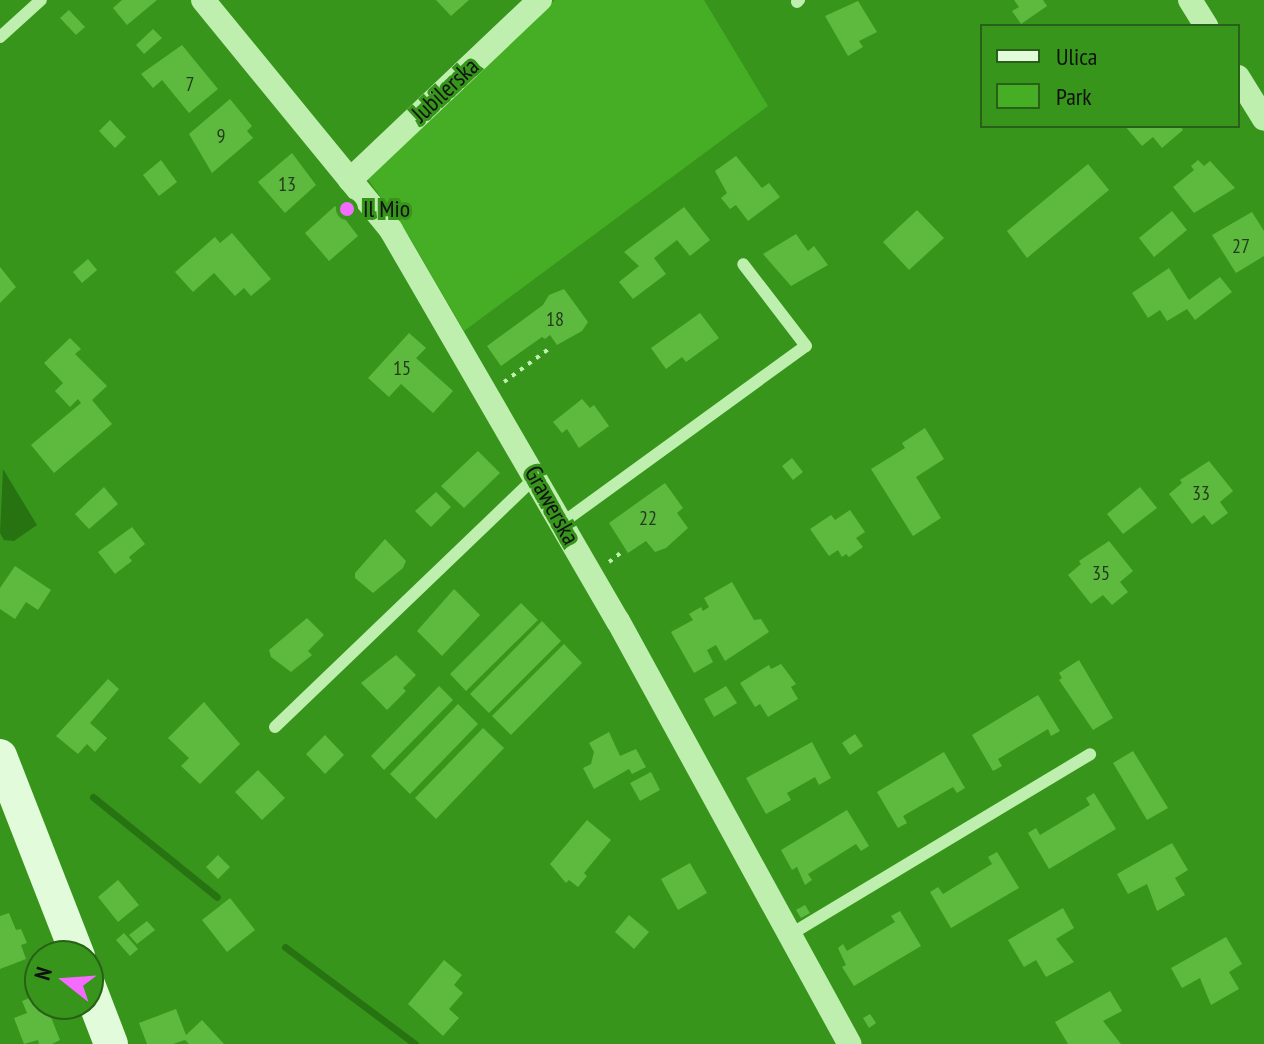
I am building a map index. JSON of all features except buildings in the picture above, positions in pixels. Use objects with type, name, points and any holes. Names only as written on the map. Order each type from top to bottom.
[{"type":"street","name":"Grawerska","points":[[203,0],[391,230],[562,523],[850,1044]]},
{"type":"street","name":"Jubilerska","points":[[350,180],[540,0]]},
{"type":"street","points":[[1190,0],[1205,24]]},
{"type":"street","points":[[1240,80],[1264,119]]},
{"type":"street","points":[[0,756],[72,940]]},
{"type":"street","points":[[102,1020],[111,1044]]},
{"type":"lane","points":[[0,37],[41,0]]},
{"type":"lane","points":[[562,523],[806,346],[743,264]]},
{"type":"lane","points":[[275,727],[536,477]]},
{"type":"lane","points":[[791,934],[1090,754]]},
{"type":"path","points":[[500,384],[530,366],[550,348]]},
{"type":"path","points":[[603,566],[623,551]]},
{"type":"green space","points":[[555,0],[704,0],[768,106],[464,331],[410,238],[367,178]]},
{"type":"shaded area","points":[[3,469],[37,525],[14,541],[4,540],[0,533]]},
{"type":"waterway","points":[[93,797],[217,897]]},
{"type":"waterway","points":[[285,947],[415,1044]]},
{"type":"place","name":"Il Mio","points":[[347,209]]}]
